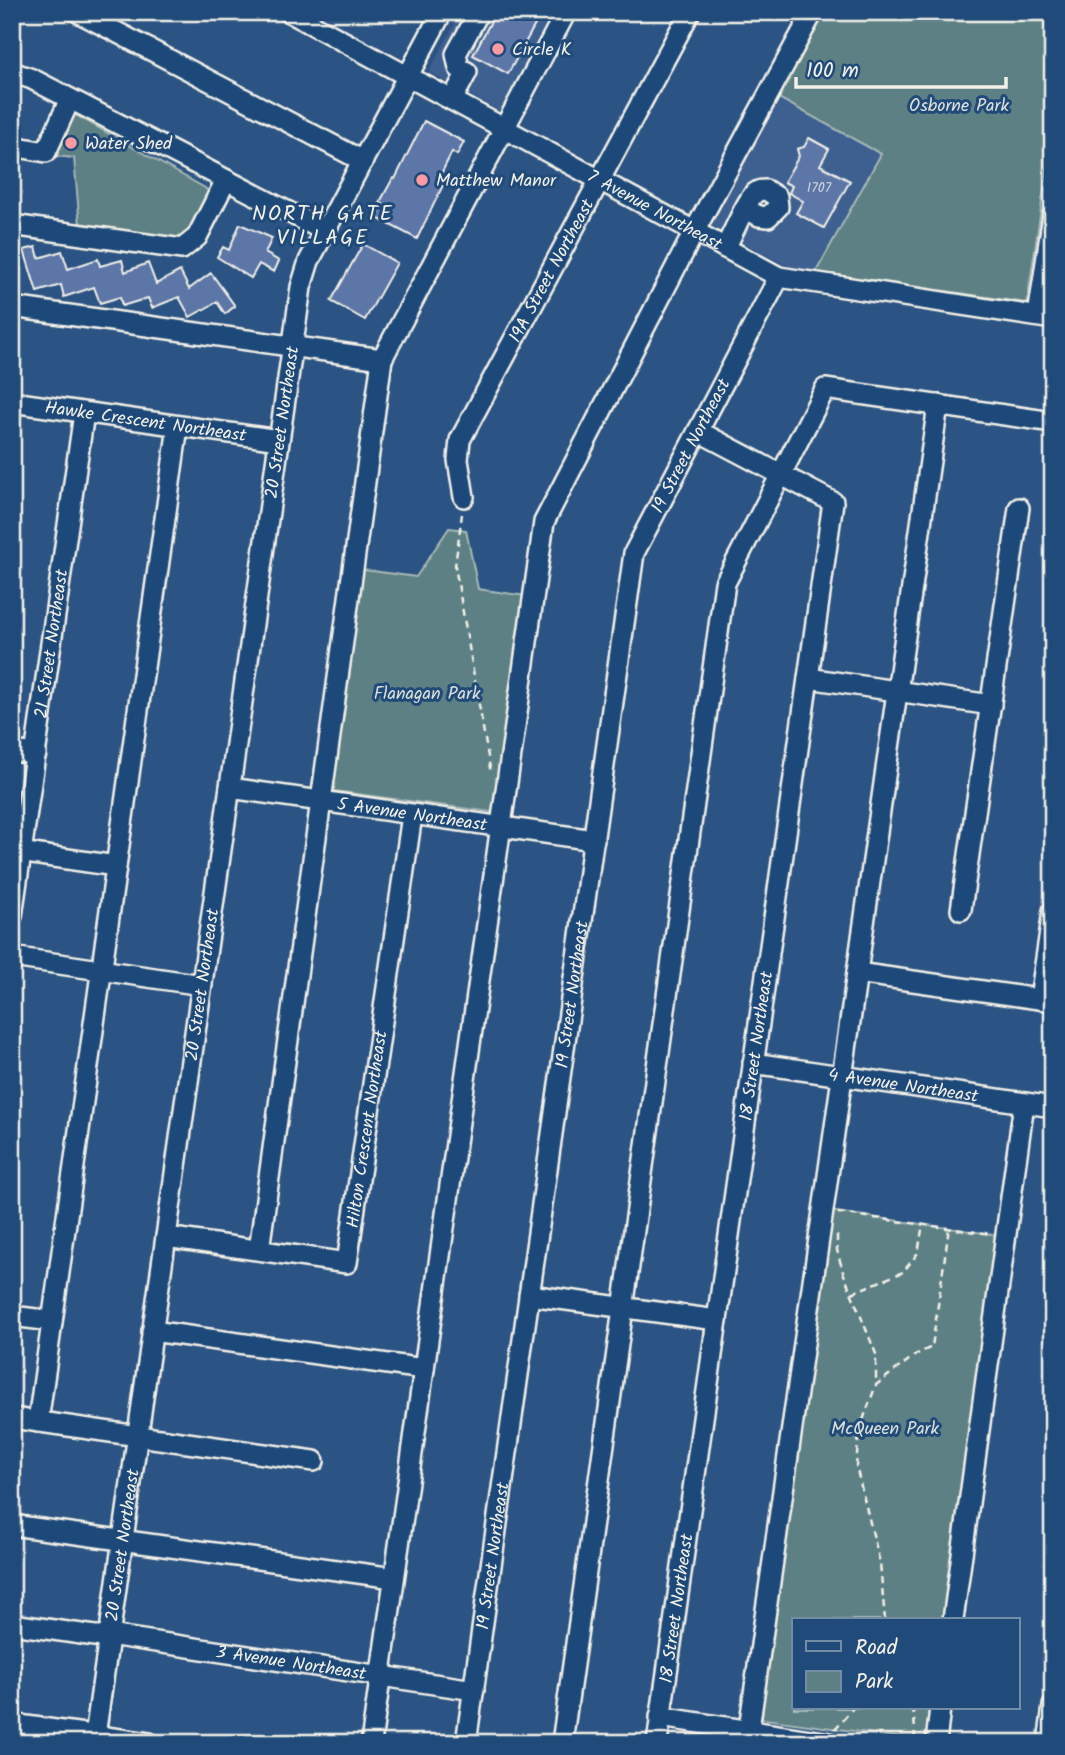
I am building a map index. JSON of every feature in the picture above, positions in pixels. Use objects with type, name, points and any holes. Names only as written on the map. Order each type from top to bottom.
[{"type":"street","points":[[78,12],[363,161]]},
{"type":"street","name":"7 Avenue Northeast","points":[[289,12],[324,21],[408,77],[779,277],[1045,318]]},
{"type":"street","points":[[452,100],[467,72],[459,68],[456,54],[479,12]]},
{"type":"street","points":[[259,1250],[382,359],[566,12]]},
{"type":"street","name":"19A Street Northeast","points":[[464,497],[457,460],[460,440],[690,12]]},
{"type":"street","points":[[371,1743],[544,522],[694,232],[813,12]]},
{"type":"street","points":[[438,20],[462,43]]},
{"type":"street","name":"20 Street Northeast","points":[[94,1739],[301,287],[309,261],[438,20]]},
{"type":"street","points":[[12,72],[325,231]]},
{"type":"street","points":[[12,146],[46,152],[69,99]]},
{"type":"street","points":[[12,225],[182,249],[197,237],[226,180]]},
{"type":"street","points":[[725,248],[746,209]]},
{"type":"street","points":[[1045,318],[1053,215]]},
{"type":"street","name":"19 Street Northeast","points":[[466,1743],[634,553],[779,277]]},
{"type":"street","points":[[12,307],[382,359]]},
{"type":"street","points":[[562,1743],[725,583],[825,389],[1053,422]]},
{"type":"street","name":"Hawke Crescent Northeast","points":[[12,402],[279,440]]},
{"type":"street","points":[[748,1737],[937,405]]},
{"type":"street","name":"21 Street Northeast","points":[[12,916],[17,852],[36,754],[84,413]]},
{"type":"street","points":[[38,1422],[178,426]]},
{"type":"street","name":"18 Street Northeast","points":[[657,1743],[833,502],[698,431]]},
{"type":"street","points":[[961,910],[1019,508]]},
{"type":"street","points":[[808,678],[991,705]]},
{"type":"street","points":[[12,751],[36,754]]},
{"type":"street","name":"5 Avenue Northeast","points":[[230,788],[594,840]]},
{"type":"street","name":"Hilton Crescent Northeast","points":[[166,1237],[347,1263],[412,815]]},
{"type":"street","points":[[17,852],[117,866]]},
{"type":"street","points":[[857,973],[1046,1000],[1053,911]]},
{"type":"street","points":[[12,957],[202,985]]},
{"type":"street","name":"4 Avenue Northeast","points":[[753,1063],[1053,1107]]},
{"type":"street","points":[[953,1618],[1024,1103]]},
{"type":"street","points":[[529,1295],[717,1320]]},
{"type":"street","points":[[12,1316],[52,1321]]},
{"type":"street","points":[[152,1332],[424,1369]]},
{"type":"street","points":[[12,1418],[314,1461]]},
{"type":"street","points":[[12,1525],[394,1578]]},
{"type":"street","name":"3 Avenue Northeast","points":[[12,1624],[474,1689]]},
{"type":"street","points":[[1048,1743],[1053,1706]]},
{"type":"street","points":[[936,1743],[940,1710]]},
{"type":"street","points":[[660,1717],[748,1737],[830,1743]]},
{"type":"street","points":[[12,1724],[94,1739],[149,1743]]},
{"type":"path","points":[[464,497],[456,566],[492,780]]},
{"type":"path","points":[[829,1211],[998,1235]]},
{"type":"path","points":[[851,1293],[903,1272],[918,1253],[923,1224]]},
{"type":"path","points":[[837,1225],[837,1250],[843,1272],[876,1354],[876,1385],[859,1431],[856,1466],[880,1563],[885,1618]]},
{"type":"path","points":[[876,1385],[917,1354],[932,1347],[949,1228]]},
{"type":"path","points":[[824,1742],[851,1710]]},
{"type":"path","points":[[912,1710],[914,1743]]},
{"type":"shaded area","points":[[461,12],[566,12],[510,117],[429,72]]},
{"type":"shaded area","points":[[778,98],[881,154],[816,272],[793,269],[709,225]]},
{"type":"green space","name":"Osborne Park","points":[[818,12],[1053,13],[1053,128],[1027,303],[816,272],[881,154],[779,98],[709,225],[703,222]]},
{"type":"green space","points":[[72,113],[208,191],[198,216],[182,238],[80,226],[74,158],[54,156]]},
{"type":"green space","name":"Flanagan Park","points":[[449,528],[466,530],[478,589],[527,596],[498,813],[327,790],[357,569],[416,577]]},
{"type":"green space","name":"McQueen Park","points":[[829,1211],[998,1235],[944,1618],[792,1618],[792,1710],[931,1710],[927,1741],[757,1718]]},
{"type":"building","points":[[496,12],[542,12],[508,74],[473,55]]},
{"type":"building","name":"Matthew Manor","points":[[424,121],[464,142],[457,155],[452,152],[440,176],[446,179],[417,239],[377,218],[383,204],[380,202],[393,178],[395,179]]},
{"type":"building","points":[[809,138],[829,149],[820,165],[850,181],[824,228],[796,213],[803,201],[789,193],[792,186],[784,182],[799,156],[797,149],[804,147]]},
{"type":"building","points":[[240,224],[272,238],[265,253],[279,261],[274,272],[259,264],[251,278],[217,257],[223,247],[229,250]]},
{"type":"building","points":[[363,244],[397,263],[365,320],[331,301]]},
{"type":"building","points":[[36,247],[39,258],[62,251],[68,269],[98,259],[100,266],[122,260],[125,272],[148,263],[156,284],[180,271],[189,289],[211,273],[235,306],[225,314],[217,302],[190,317],[179,297],[152,308],[148,298],[122,306],[120,297],[100,303],[94,287],[64,297],[61,285],[37,292],[24,250]]},
{"type":"place","name":"Circle K","points":[[498,49]]},
{"type":"place","name":"Water Shed","points":[[71,143]]},
{"type":"place","name":"Matthew Manor","points":[[422,180]]},
{"type":"district","name":"NORTH GATE VILLAGE","points":[[323,225]]}]
